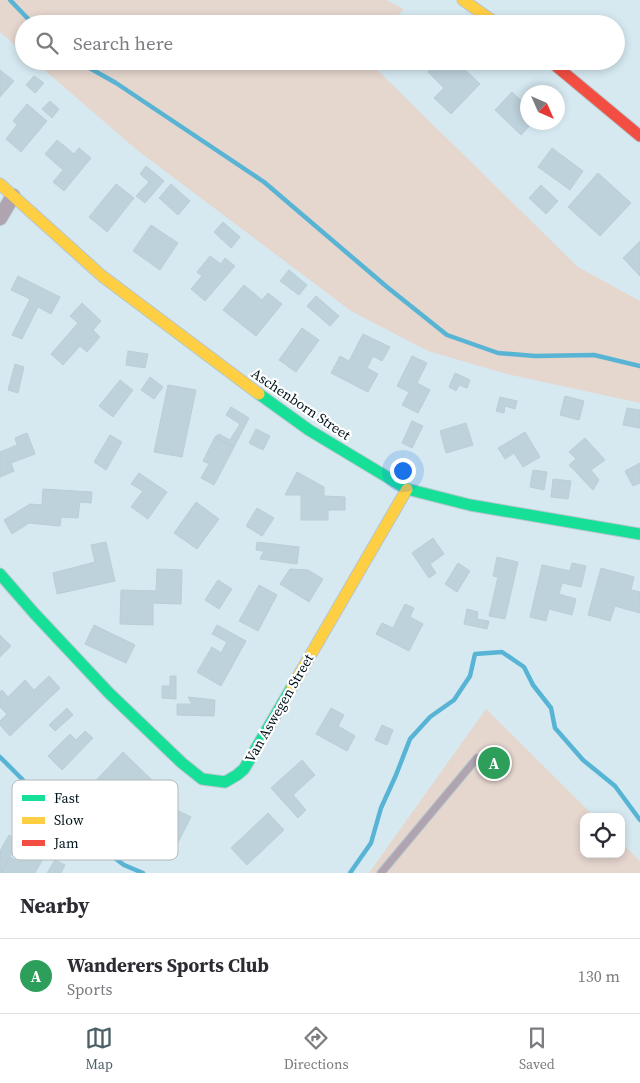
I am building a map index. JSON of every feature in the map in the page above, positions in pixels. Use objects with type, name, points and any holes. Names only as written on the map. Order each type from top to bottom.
[{"type":"street","points":[[463,0],[484,15]]},
{"type":"street","points":[[561,70],[640,136]]},
{"type":"street","name":"Aschenborn Street","points":[[0,184],[102,276],[218,364],[309,430],[407,489],[470,505],[640,534]]},
{"type":"street","points":[[0,218],[13,196]]},
{"type":"street","name":"Van Aswegen Street","points":[[0,574],[34,614],[109,693],[182,764],[202,779],[225,782],[244,769],[407,489]]},
{"type":"lane","points":[[381,873],[477,758]]},
{"type":"shaded area","points":[[0,0],[386,0],[404,9],[398,15],[15,15],[15,45],[0,32]]},
{"type":"shaded area","points":[[44,70],[377,70],[578,267],[640,301],[640,403],[507,374],[428,351],[351,311],[137,150]]},
{"type":"shaded area","points":[[486,709],[591,813],[580,813],[580,858],[625,858],[625,846],[640,861],[640,873],[369,873]]},
{"type":"building","points":[[0,70],[14,81],[0,97]]},
{"type":"building","points":[[430,70],[465,70],[480,84],[451,114],[434,98],[444,88],[428,72]]},
{"type":"building","points":[[34,76],[44,83],[35,93],[26,85]]},
{"type":"building","points":[[512,92],[520,100],[520,130],[526,130],[521,135],[495,110]]},
{"type":"building","points":[[50,101],[59,109],[52,118],[42,109]]},
{"type":"building","points":[[27,104],[47,121],[21,152],[6,139],[17,125],[13,121]]},
{"type":"building","points":[[57,140],[74,154],[79,148],[91,158],[64,191],[53,182],[63,170],[45,154]]},
{"type":"building","points":[[552,148],[583,171],[570,190],[538,167]]},
{"type":"building","points":[[146,166],[164,181],[145,203],[136,196],[149,182],[140,174]]},
{"type":"building","points":[[598,173],[631,203],[600,236],[568,207]]},
{"type":"building","points":[[116,184],[134,198],[107,232],[89,217]]},
{"type":"building","points":[[171,184],[190,201],[178,215],[159,198]]},
{"type":"building","points":[[541,185],[558,201],[546,214],[529,198]]},
{"type":"building","points":[[223,222],[240,237],[231,248],[214,232]]},
{"type":"building","points":[[151,225],[178,243],[160,270],[133,251]]},
{"type":"building","points":[[640,241],[640,276],[623,258]]},
{"type":"building","points":[[210,256],[221,264],[225,258],[235,266],[205,301],[191,289],[202,276],[197,272]]},
{"type":"building","points":[[289,270],[307,285],[299,295],[280,281]]},
{"type":"building","points":[[18,276],[60,297],[51,314],[38,307],[22,339],[12,335],[30,299],[11,290]]},
{"type":"building","points":[[244,285],[262,300],[268,293],[282,304],[256,336],[223,310]]},
{"type":"building","points":[[316,296],[339,316],[330,326],[307,306]]},
{"type":"building","points":[[82,303],[101,321],[93,330],[100,337],[87,352],[80,346],[63,365],[51,354],[78,323],[70,316]]},
{"type":"building","points":[[302,328],[319,340],[296,372],[279,360]]},
{"type":"building","points":[[363,334],[390,347],[382,361],[373,356],[367,368],[378,374],[368,392],[331,373],[340,356],[349,361]]},
{"type":"building","points":[[128,351],[148,354],[145,368],[126,365]]},
{"type":"building","points":[[412,356],[427,363],[417,383],[430,390],[418,413],[402,405],[409,392],[397,386]]},
{"type":"building","points":[[15,364],[24,367],[18,393],[8,390]]},
{"type":"building","points":[[455,373],[470,380],[467,388],[459,385],[456,391],[449,387]]},
{"type":"building","points":[[150,377],[163,387],[154,399],[141,390]]},
{"type":"building","points":[[120,380],[133,390],[113,417],[99,406]]},
{"type":"building","points":[[168,385],[196,390],[182,457],[154,452]]},
{"type":"building","points":[[565,396],[584,401],[579,420],[560,415]]},
{"type":"building","points":[[500,397],[517,401],[515,409],[505,406],[504,413],[496,411]]},
{"type":"building","points":[[231,407],[249,418],[234,447],[215,437],[219,434],[230,440],[240,424],[226,415]]},
{"type":"building","points":[[627,408],[640,410],[640,428],[623,425]]},
{"type":"building","points":[[412,421],[423,426],[412,448],[402,443]]},
{"type":"building","points":[[466,423],[473,445],[446,453],[440,431]]},
{"type":"building","points":[[256,429],[270,436],[263,450],[249,443]]},
{"type":"building","points":[[525,432],[540,457],[523,467],[514,453],[505,459],[498,448]]},
{"type":"building","points":[[27,433],[35,454],[11,463],[14,471],[0,477],[0,452],[17,445],[15,438]]},
{"type":"building","points":[[110,435],[122,442],[106,470],[94,462]]},
{"type":"building","points":[[215,437],[234,447],[214,485],[201,478],[209,464],[203,461]]},
{"type":"building","points":[[585,438],[605,460],[591,470],[599,480],[593,490],[569,465],[576,459],[569,452]]},
{"type":"building","points":[[640,463],[640,483],[633,486],[625,471]]},
{"type":"building","points":[[533,470],[547,472],[544,490],[530,487]]},
{"type":"building","points":[[297,472],[324,487],[324,496],[345,497],[345,510],[328,510],[328,520],[301,520],[301,495],[285,495]]},
{"type":"building","points":[[139,473],[167,492],[148,519],[131,507],[143,491],[131,484]]},
{"type":"building","points":[[553,479],[571,481],[568,499],[551,497]]},
{"type":"building","points":[[43,489],[92,492],[91,503],[80,502],[78,518],[61,517],[60,526],[29,523],[12,534],[4,520],[30,504],[42,505]]},
{"type":"building","points":[[196,502],[219,519],[197,549],[174,533]]},
{"type":"building","points":[[257,508],[274,518],[262,536],[246,526]]},
{"type":"building","points":[[433,538],[444,554],[430,564],[436,573],[429,578],[412,553]]},
{"type":"building","points":[[106,542],[115,581],[57,594],[53,573],[95,562],[91,545]]},
{"type":"building","points":[[257,542],[299,547],[297,564],[260,559],[264,551],[256,550]]},
{"type":"building","points":[[497,557],[518,562],[505,619],[489,616],[498,577],[493,576]]},
{"type":"building","points":[[458,563],[470,571],[457,592],[445,584]]},
{"type":"building","points":[[572,563],[586,566],[581,587],[562,583],[559,594],[576,599],[572,615],[549,609],[546,621],[530,617],[542,565],[570,571]]},
{"type":"building","points":[[601,568],[634,577],[631,590],[640,592],[640,613],[615,606],[610,621],[588,615]]},
{"type":"building","points":[[157,569],[182,570],[181,604],[153,603],[153,625],[120,624],[121,590],[156,591]]},
{"type":"building","points":[[290,569],[308,570],[323,579],[309,602],[280,584]]},
{"type":"building","points":[[218,580],[232,589],[219,609],[205,600]]},
{"type":"building","points":[[259,585],[277,595],[258,631],[239,621]]},
{"type":"building","points":[[405,604],[414,608],[410,617],[423,624],[409,651],[376,634],[382,623],[393,628]]},
{"type":"building","points":[[467,609],[478,612],[477,619],[489,621],[487,629],[464,624]]},
{"type":"building","points":[[94,625],[135,645],[126,663],[85,644]]},
{"type":"building","points":[[217,625],[246,641],[221,686],[197,672],[212,647],[221,653],[227,642],[212,634]]},
{"type":"building","points":[[0,635],[11,646],[0,657]]},
{"type":"building","points":[[49,676],[60,688],[10,736],[0,725],[0,721],[7,714],[0,707],[0,692],[2,690],[8,697],[25,680],[34,690]]},
{"type":"building","points":[[170,676],[176,676],[176,699],[162,698],[162,686],[170,686]]},
{"type":"building","points":[[188,697],[215,700],[214,716],[177,715],[177,704],[192,704]]},
{"type":"building","points":[[67,708],[73,715],[55,731],[49,725]]},
{"type":"building","points":[[331,708],[344,715],[338,726],[355,736],[347,751],[316,734]]},
{"type":"building","points":[[382,725],[393,730],[387,745],[375,740]]},
{"type":"building","points":[[85,731],[93,738],[62,770],[48,756],[70,734],[76,740]]},
{"type":"building","points":[[123,752],[152,780],[96,780]]},
{"type":"building","points":[[302,760],[315,775],[293,795],[306,810],[298,818],[271,788]]},
{"type":"building","points":[[178,810],[191,817],[178,842]]},
{"type":"building","points":[[268,813],[284,830],[247,865],[231,848]]},
{"type":"building","points":[[9,835],[12,836],[12,853],[1,873],[0,873],[0,851]]},
{"type":"building","points":[[10,857],[12,860],[19,862],[20,860],[42,860],[35,873],[1,873]]},
{"type":"building","points":[[55,860],[65,865],[61,873],[47,873]]},
{"type":"waterway","points":[[10,0],[24,15]]},
{"type":"waterway","points":[[93,70],[116,83],[264,182],[387,287],[447,335],[498,353],[535,356],[594,355],[640,366]]},
{"type":"waterway","points":[[350,873],[371,843],[381,808],[410,739],[430,717],[454,700],[470,676],[475,654],[502,652],[524,667],[533,685],[551,708],[555,728],[583,760],[615,786],[640,820]]},
{"type":"waterway","points":[[0,757],[23,780]]},
{"type":"waterway","points":[[117,860],[143,873]]},
{"type":"traffic: fast","points":[[259,394],[309,430],[407,489],[470,505],[640,534]]},
{"type":"traffic: fast","points":[[0,574],[109,693],[182,763],[202,779],[225,782],[244,769],[292,687]]},
{"type":"traffic: slow","points":[[463,0],[484,15]]},
{"type":"traffic: slow","points":[[0,184],[102,276],[259,394]]},
{"type":"traffic: slow","points":[[292,687],[407,489]]},
{"type":"traffic: jam","points":[[561,70],[640,136]]},
{"type":"place","name":"Wanderers Sports Club","points":[[494,763]]}]
